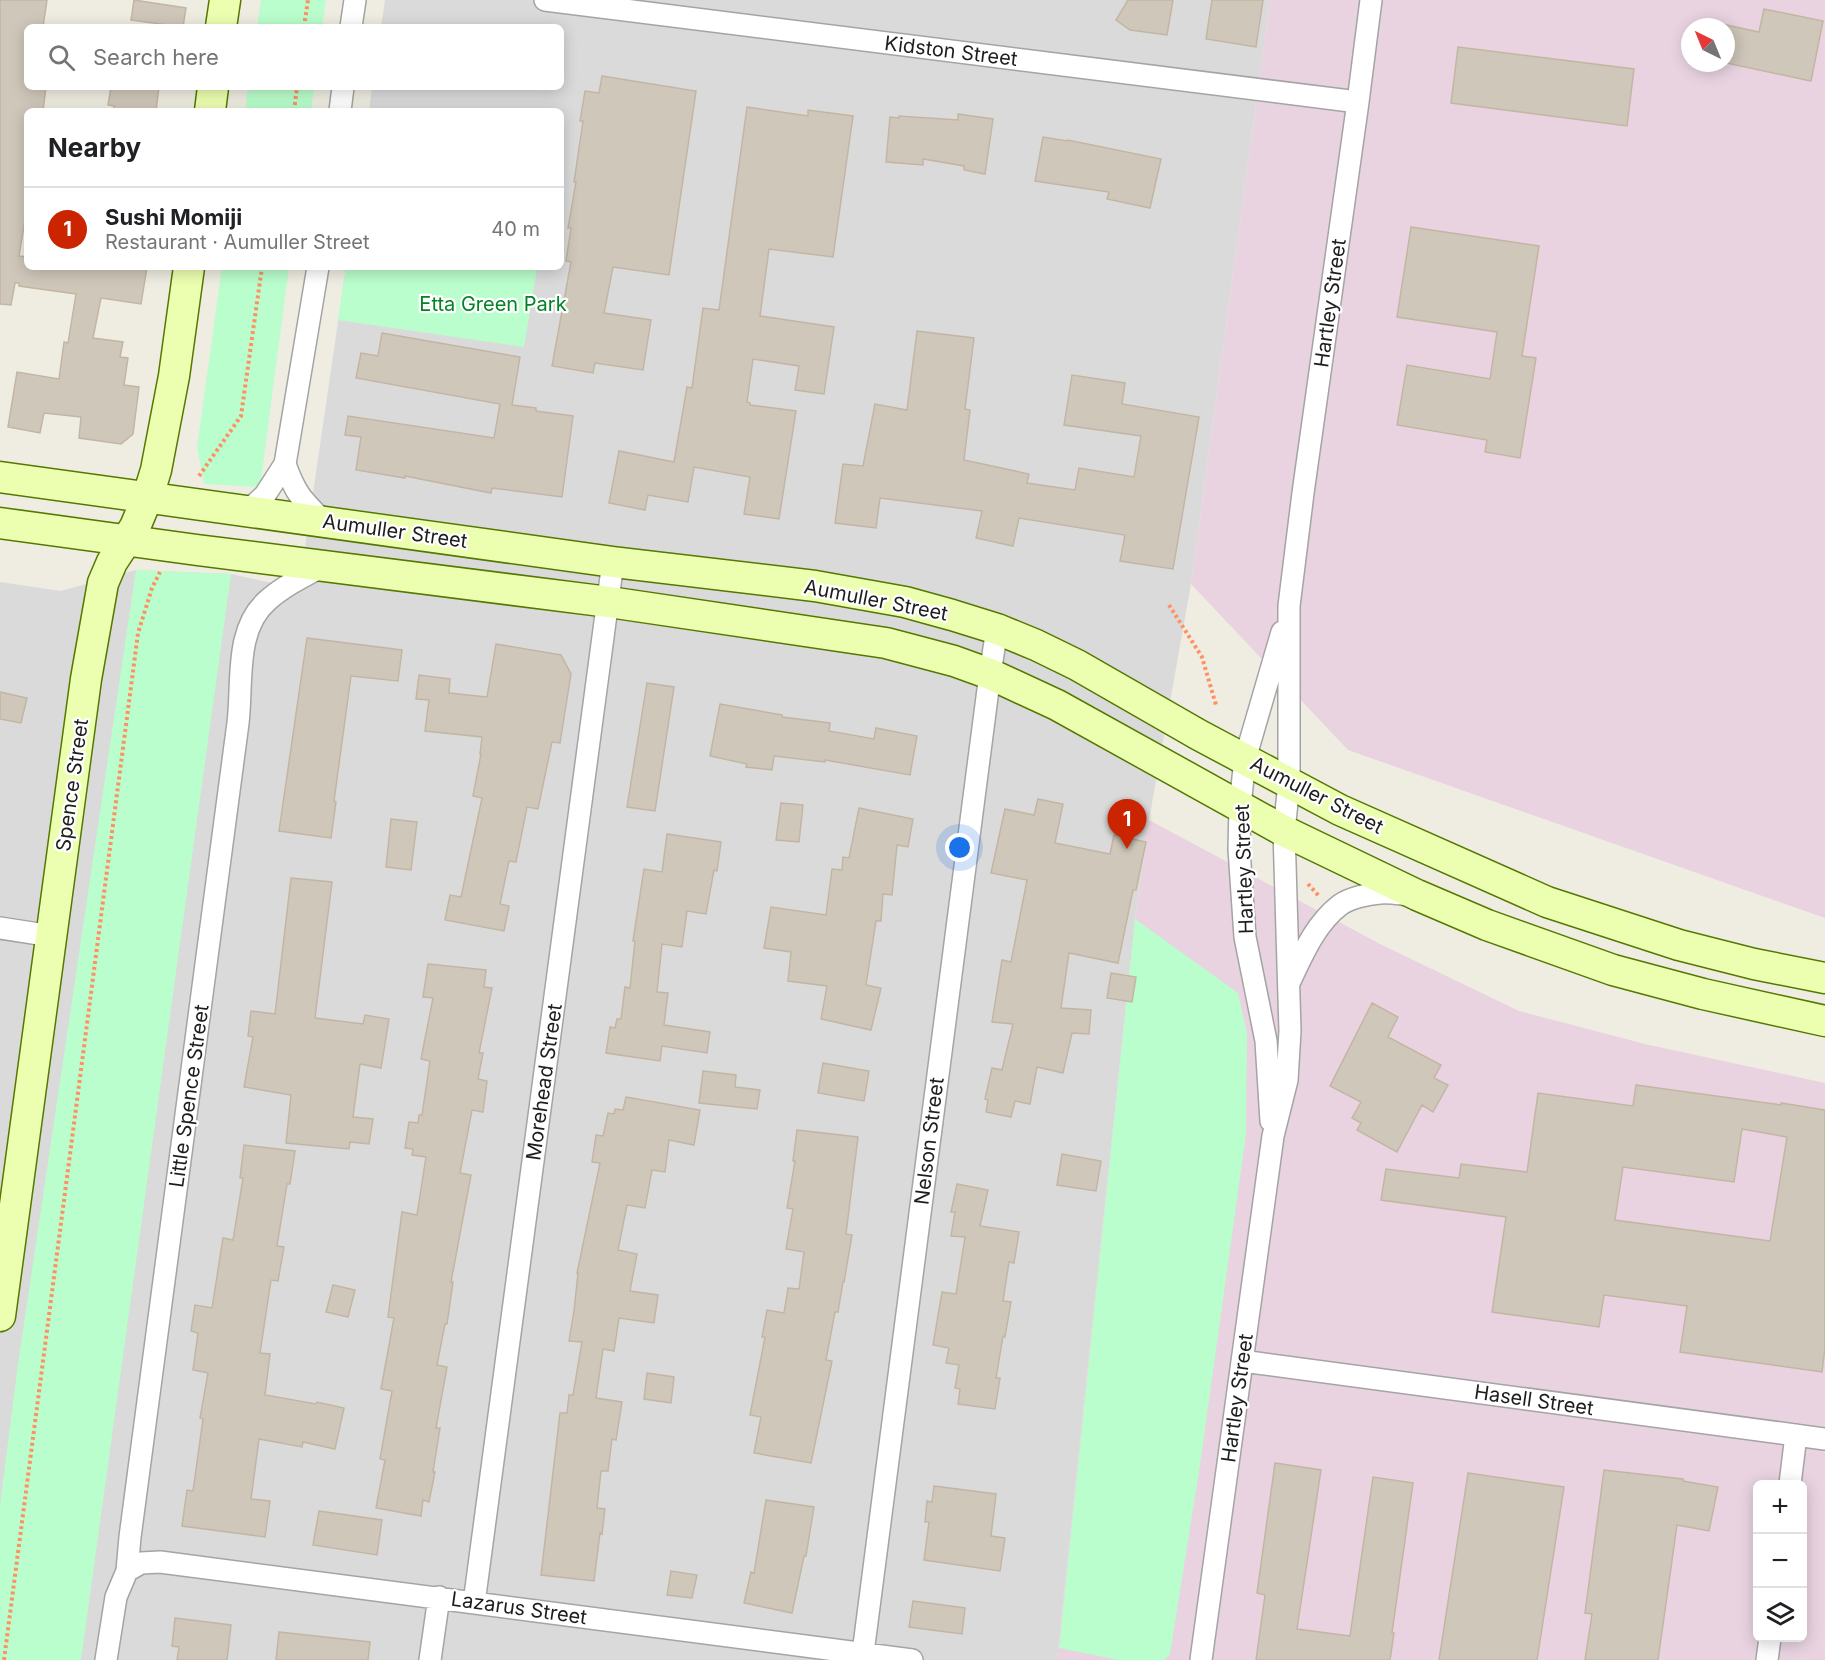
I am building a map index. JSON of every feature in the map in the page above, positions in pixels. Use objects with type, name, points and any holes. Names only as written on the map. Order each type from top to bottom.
[{"type":"main road","points":[[221,24],[225,0]]},
{"type":"main road","points":[[210,108],[213,90]]},
{"type":"main road","name":"Spence Street","points":[[0,1311],[86,679],[100,597],[112,562],[135,527],[156,470],[174,376],[189,270]]},
{"type":"main road","name":"Aumuller Street","points":[[0,477],[613,562],[815,586],[905,602],[997,629],[1036,645],[1077,665],[1199,735],[1340,810],[1547,902],[1679,945],[1754,964],[1825,978]]},
{"type":"main road","name":"Aumuller Street","points":[[0,523],[609,602],[885,643],[954,660],[1057,705],[1284,831],[1487,926],[1613,970],[1825,1021]]},
{"type":"street","points":[[351,24],[355,0]]},
{"type":"street","name":"Kidston Street","points":[[545,0],[1358,102]]},
{"type":"street","name":"Hartley Street","points":[[1201,1660],[1273,1136],[1287,1080],[1290,1031],[1284,831],[1289,783],[1289,606],[1371,0]]},
{"type":"street","points":[[340,108],[343,90]]},
{"type":"street","points":[[248,511],[265,495],[285,464],[318,270]]},
{"type":"street","points":[[285,464],[300,499],[323,521]]},
{"type":"street","name":"Morehead Street","points":[[474,1603],[613,562]]},
{"type":"street","name":"Little Spence Street","points":[[106,1660],[116,1598],[128,1571],[132,1525],[238,723],[244,640],[256,614],[269,599],[323,566]]},
{"type":"street","name":"Hartley Street","points":[[1273,1136],[1266,1041],[1245,937],[1239,859],[1240,806],[1245,759],[1289,606]]},
{"type":"street","name":"Nelson Street","points":[[863,1653],[997,629]]},
{"type":"street","name":"Hartley Street","points":[[1288,986],[1305,950],[1323,923],[1341,904],[1359,897],[1381,893],[1417,895]]},
{"type":"street","points":[[0,928],[52,936]]},
{"type":"street","name":"Hasell Street","points":[[1242,1361],[1825,1439]]},
{"type":"street","points":[[1791,1480],[1796,1435]]},
{"type":"street","name":"Lazarus Street","points":[[128,1571],[141,1563],[154,1561],[439,1597],[767,1651],[863,1653],[912,1660]]},
{"type":"street","points":[[430,1660],[439,1597]]},
{"type":"street","points":[[1767,1660],[1769,1642]]},
{"type":"path","points":[[304,24],[308,0]]},
{"type":"path","points":[[294,108],[297,90]]},
{"type":"path","points":[[199,477],[241,416],[262,270]]},
{"type":"path","points":[[4,1660],[138,633],[152,588],[162,567]]},
{"type":"path","points":[[1169,605],[1202,657],[1216,705]]},
{"type":"shaded area","points":[[385,0],[1270,0],[1191,584],[1149,820],[1135,919],[1057,1660],[0,1660],[0,582],[61,591],[136,570],[231,574],[299,589],[346,270],[564,270],[564,108],[369,108],[372,90],[564,90],[564,24],[381,24]]},
{"type":"shaded area","points":[[1270,0],[1825,0],[1825,918],[1348,750],[1191,584]]},
{"type":"shaded area","points":[[1149,820],[1380,944],[1519,1011],[1645,1044],[1825,1083],[1825,1660],[1057,1660],[1135,919]]},
{"type":"green space","points":[[261,0],[326,0],[322,24],[257,24]]},
{"type":"green space","points":[[248,90],[314,90],[311,108],[245,108]]},
{"type":"green space","points":[[222,270],[289,270],[260,487],[204,484],[197,447]]},
{"type":"green space","name":"Etta Green Park","points":[[346,270],[537,270],[524,347],[338,320]]},
{"type":"green space","points":[[136,570],[231,574],[81,1660],[0,1660],[0,1505],[18,1364]]},
{"type":"green space","points":[[1135,919],[1238,993],[1247,1033],[1246,1134],[1200,1465],[1170,1654],[1164,1660],[1119,1660],[1059,1648]]},
{"type":"building","points":[[0,0],[47,0],[43,24],[24,24],[24,90],[46,90],[43,108],[24,108],[24,226],[19,256],[24,257],[24,270],[147,270],[141,304],[101,298],[93,338],[123,342],[120,357],[128,358],[124,385],[139,387],[133,434],[121,444],[79,438],[81,417],[44,413],[40,433],[8,427],[17,372],[59,379],[64,342],[68,343],[76,294],[19,286],[19,283],[15,283],[11,305],[0,304]]},
{"type":"building","points":[[134,0],[186,8],[183,24],[131,20]]},
{"type":"building","points":[[1128,0],[1173,0],[1167,35],[1130,30],[1116,20]]},
{"type":"building","points":[[1212,0],[1263,0],[1256,47],[1206,39]]},
{"type":"building","points":[[1764,9],[1823,21],[1811,81],[1735,65],[1735,27],[1759,32]]},
{"type":"building","points":[[1458,47],[1634,69],[1627,126],[1451,103]]},
{"type":"building","points":[[602,76],[696,91],[669,275],[613,267],[604,313],[651,320],[643,370],[595,363],[593,373],[552,366],[571,262],[566,261],[571,228],[568,228],[576,182],[574,182],[583,121],[580,121],[585,91],[599,93]]},
{"type":"building","points":[[110,90],[159,90],[156,108],[114,108],[108,105]]},
{"type":"building","points":[[747,107],[808,116],[808,110],[853,116],[833,257],[769,249],[760,316],[834,327],[824,394],[795,390],[799,366],[753,359],[747,402],[750,405],[796,411],[779,519],[744,514],[750,477],[694,467],[688,502],[648,495],[645,510],[609,503],[619,451],[674,462],[687,387],[692,388],[703,308],[719,310]]},
{"type":"building","points":[[958,114],[993,119],[985,174],[964,170],[964,166],[923,159],[923,165],[886,162],[890,117],[958,120]]},
{"type":"building","points":[[1043,137],[1161,159],[1150,208],[1107,199],[1109,192],[1035,181]]},
{"type":"building","points":[[1411,227],[1539,246],[1522,356],[1536,358],[1520,458],[1485,452],[1487,440],[1397,425],[1407,365],[1490,379],[1497,332],[1397,317]]},
{"type":"building","points":[[917,331],[974,338],[965,409],[970,410],[964,460],[1029,474],[1027,483],[1075,490],[1079,468],[1134,477],[1141,436],[1064,425],[1072,375],[1125,383],[1122,404],[1199,417],[1173,569],[1120,561],[1125,535],[1019,518],[1013,546],[976,538],[982,511],[880,498],[876,528],[835,523],[843,464],[863,466],[875,404],[907,410]]},
{"type":"building","points":[[382,333],[520,357],[512,405],[573,416],[562,497],[492,488],[491,493],[405,476],[405,478],[356,470],[361,437],[345,435],[348,416],[494,438],[500,404],[356,378],[361,353],[378,356]]},
{"type":"building","points":[[307,638],[402,650],[398,681],[351,676],[331,838],[279,831]]},
{"type":"building","points":[[496,644],[561,655],[571,674],[560,743],[552,742],[538,809],[527,807],[516,862],[509,861],[500,904],[509,906],[504,931],[445,920],[450,895],[461,897],[482,798],[473,796],[482,737],[425,731],[429,700],[416,699],[419,675],[450,679],[449,693],[487,697]]},
{"type":"building","points":[[647,683],[674,687],[655,811],[627,807]]},
{"type":"building","points":[[0,692],[27,698],[21,723],[0,719]]},
{"type":"building","points":[[720,704],[782,715],[782,717],[830,723],[829,731],[874,739],[876,728],[917,736],[910,775],[825,760],[825,762],[774,756],[772,770],[746,767],[747,764],[710,756]]},
{"type":"building","points":[[1038,799],[1063,804],[1055,843],[1110,854],[1114,835],[1146,842],[1136,890],[1133,890],[1118,963],[1069,953],[1061,1008],[1091,1010],[1089,1034],[1072,1033],[1063,1073],[1037,1067],[1030,1104],[1015,1101],[1011,1117],[986,1112],[988,1100],[985,1099],[992,1068],[1002,1070],[1013,1024],[992,1022],[1002,960],[1011,962],[1027,880],[991,873],[1005,809],[1034,815]]},
{"type":"building","points":[[781,803],[803,805],[799,842],[776,840]]},
{"type":"building","points":[[859,808],[913,819],[908,847],[897,845],[892,895],[883,894],[881,921],[876,921],[866,985],[881,988],[871,1030],[821,1019],[827,986],[788,981],[791,952],[764,948],[771,907],[826,915],[832,869],[842,870],[843,857],[849,858]]},
{"type":"building","points":[[391,819],[417,822],[411,870],[386,867]]},
{"type":"building","points":[[667,834],[721,842],[717,871],[714,870],[706,914],[687,911],[682,947],[662,944],[657,992],[668,993],[664,1025],[710,1032],[707,1053],[662,1046],[660,1061],[606,1053],[610,1027],[615,1028],[617,1019],[621,1019],[625,987],[630,988],[635,941],[633,941],[644,869],[662,872]]},
{"type":"building","points":[[291,878],[332,882],[315,1018],[363,1024],[365,1015],[389,1019],[381,1068],[360,1064],[353,1117],[373,1119],[369,1144],[350,1142],[349,1149],[286,1143],[291,1095],[244,1087],[253,1037],[248,1036],[251,1011],[275,1014]]},
{"type":"building","points":[[428,964],[486,970],[484,987],[492,988],[479,1053],[483,1053],[478,1079],[487,1081],[483,1112],[472,1110],[460,1173],[471,1175],[451,1282],[453,1282],[447,1324],[445,1324],[437,1365],[447,1367],[436,1428],[440,1428],[433,1472],[435,1472],[429,1502],[423,1500],[421,1516],[376,1508],[385,1460],[380,1459],[392,1391],[381,1389],[394,1318],[388,1317],[402,1212],[417,1215],[426,1157],[412,1155],[413,1149],[405,1148],[409,1122],[418,1123],[419,1115],[422,1115],[430,1061],[421,1059],[433,998],[423,997]]},
{"type":"building","points":[[1111,973],[1136,977],[1132,1002],[1107,998]]},
{"type":"building","points":[[1372,1003],[1398,1017],[1388,1037],[1441,1065],[1434,1078],[1448,1085],[1433,1112],[1422,1105],[1397,1152],[1357,1130],[1361,1123],[1352,1118],[1361,1102],[1330,1086]]},
{"type":"building","points":[[823,1063],[869,1071],[864,1101],[818,1093]]},
{"type":"building","points":[[703,1071],[736,1075],[735,1087],[760,1090],[757,1109],[699,1103]]},
{"type":"building","points":[[1636,1085],[1825,1110],[1825,1348],[1822,1372],[1680,1352],[1687,1306],[1604,1295],[1599,1327],[1492,1312],[1506,1217],[1381,1200],[1386,1169],[1459,1178],[1461,1164],[1527,1172],[1538,1093],[1633,1106]],"holes":[[[1742,1129],[1787,1137],[1770,1241],[1615,1220],[1623,1167],[1734,1182]]]},
{"type":"building","points":[[626,1097],[700,1110],[694,1145],[669,1140],[665,1172],[652,1170],[645,1208],[627,1205],[618,1250],[637,1254],[630,1291],[658,1295],[654,1323],[619,1318],[614,1351],[603,1349],[596,1398],[622,1402],[616,1440],[612,1439],[608,1471],[601,1471],[597,1508],[605,1509],[594,1581],[541,1575],[560,1413],[567,1413],[569,1395],[573,1395],[582,1342],[569,1341],[577,1273],[600,1163],[592,1162],[596,1135],[603,1136],[608,1113],[614,1114],[615,1109],[623,1110]]},
{"type":"building","points":[[797,1130],[858,1137],[846,1234],[852,1235],[838,1312],[835,1312],[826,1360],[832,1361],[811,1463],[754,1453],[761,1417],[750,1415],[765,1337],[762,1337],[767,1310],[784,1313],[788,1288],[799,1289],[804,1252],[786,1249],[793,1209],[787,1208],[795,1161],[793,1161]]},
{"type":"building","points":[[244,1145],[295,1151],[277,1246],[284,1247],[278,1281],[271,1280],[260,1353],[270,1354],[265,1395],[344,1408],[335,1449],[303,1442],[302,1447],[259,1439],[251,1499],[270,1501],[265,1537],[182,1526],[187,1490],[193,1491],[203,1419],[200,1418],[208,1373],[193,1370],[198,1333],[191,1331],[195,1305],[212,1308],[223,1238],[233,1240],[243,1178],[240,1178]]},
{"type":"building","points":[[1062,1154],[1101,1161],[1096,1191],[1057,1185]]},
{"type":"building","points":[[957,1184],[988,1190],[980,1226],[1019,1232],[1014,1263],[1009,1262],[1003,1301],[1011,1302],[996,1378],[1000,1378],[995,1409],[958,1404],[960,1389],[955,1388],[959,1365],[946,1363],[949,1348],[933,1345],[942,1292],[956,1294],[965,1237],[951,1236],[955,1212],[951,1212]]},
{"type":"building","points":[[333,1285],[355,1290],[348,1317],[326,1312]]},
{"type":"building","points":[[647,1373],[674,1377],[671,1403],[644,1399]]},
{"type":"building","points":[[1275,1463],[1321,1470],[1297,1629],[1350,1636],[1373,1477],[1413,1483],[1390,1660],[1256,1660],[1265,1595],[1257,1593]]},
{"type":"building","points":[[1604,1470],[1683,1479],[1683,1481],[1718,1487],[1709,1531],[1677,1525],[1658,1660],[1585,1660],[1592,1614],[1585,1613]]},
{"type":"building","points":[[1468,1473],[1564,1487],[1537,1660],[1439,1660]]},
{"type":"building","points":[[934,1486],[996,1494],[991,1536],[1005,1538],[1000,1571],[924,1560],[929,1522],[925,1522],[927,1501],[932,1502]]},
{"type":"building","points":[[766,1500],[814,1507],[806,1556],[804,1556],[792,1613],[744,1603],[751,1572],[754,1573]]},
{"type":"building","points":[[319,1511],[382,1520],[377,1555],[313,1545]]},
{"type":"building","points":[[671,1571],[697,1575],[692,1598],[667,1595]]},
{"type":"building","points":[[913,1601],[965,1608],[962,1634],[909,1627]]},
{"type":"building","points":[[175,1618],[231,1625],[227,1660],[177,1660],[179,1647],[172,1646]]},
{"type":"building","points":[[279,1632],[370,1642],[368,1660],[276,1660]]},
{"type":"place","name":"Sushi Momiji","points":[[1127,849]]}]
